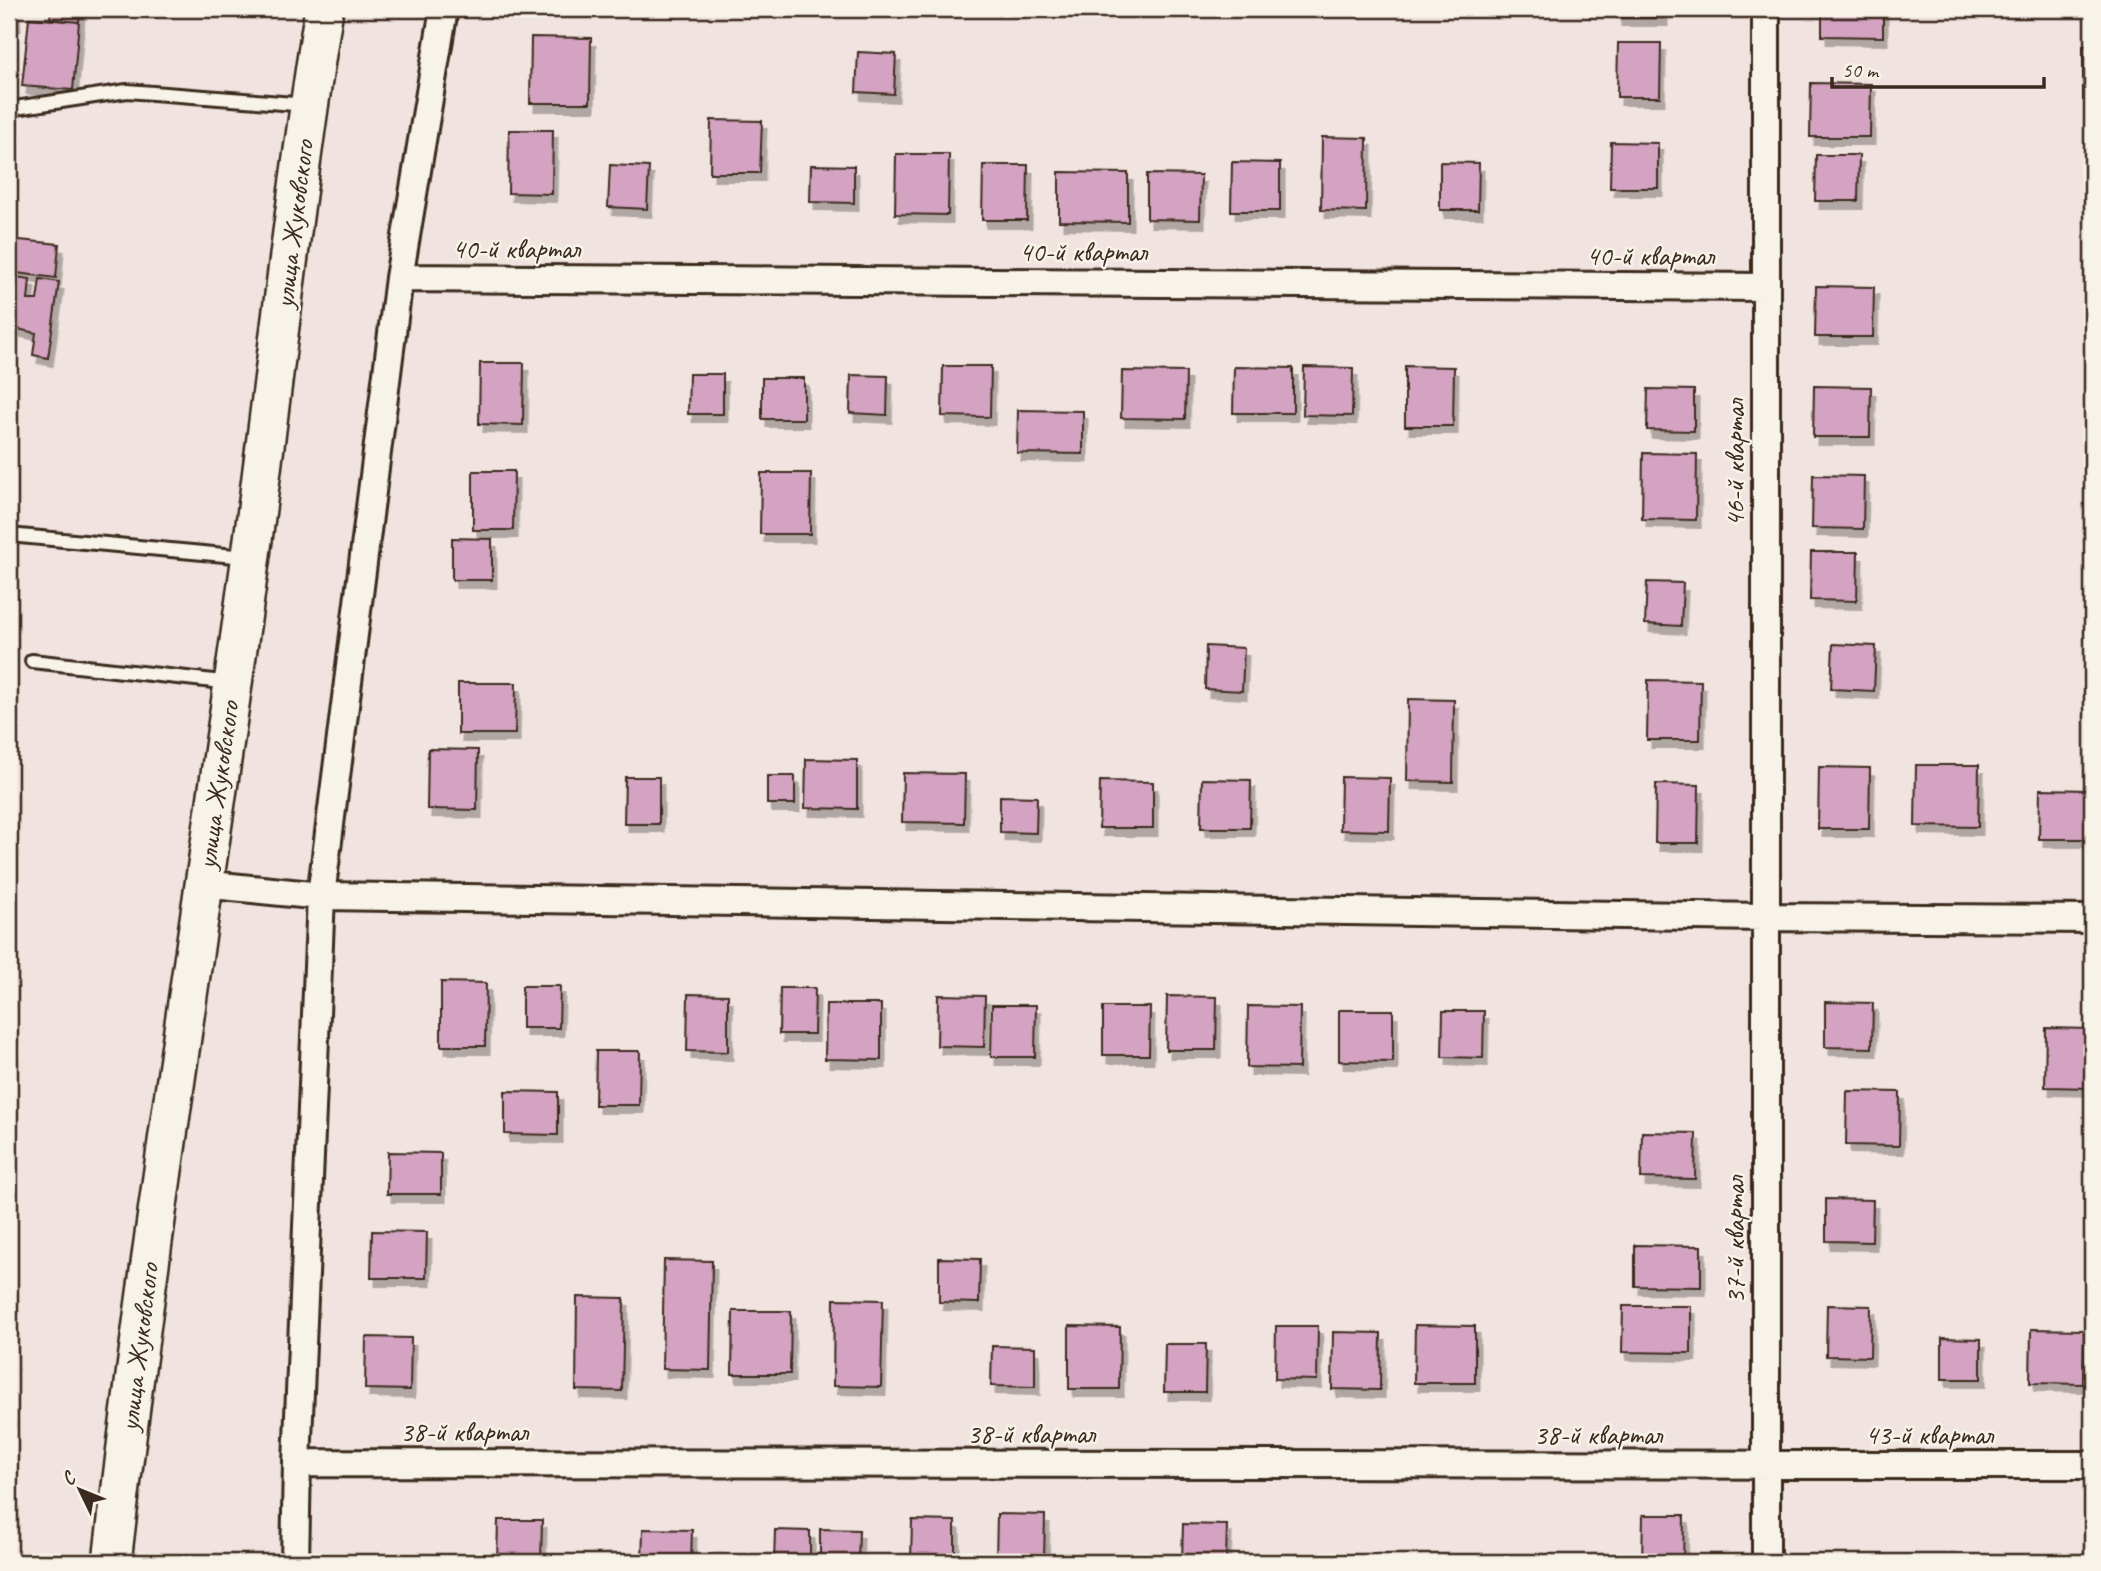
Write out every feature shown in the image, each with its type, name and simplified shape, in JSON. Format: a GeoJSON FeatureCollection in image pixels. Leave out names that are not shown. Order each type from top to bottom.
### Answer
{"type":"FeatureCollection","features":[{"type":"Feature","properties":{"kind":"street","name":"улица Жуковского"},"geometry":{"type":"LineString","coordinates":[[112,1562],[135,1366],[250,557],[308,105],[324,9]]}},
{"type":"Feature","properties":{"kind":"street"},"geometry":{"type":"LineString","coordinates":[[295,1562],[321,896],[400,278],[444,9]]}},
{"type":"Feature","properties":{"kind":"street","name":"46-й квартал"},"geometry":{"type":"LineString","coordinates":[[1765,917],[1766,9]]}},
{"type":"Feature","properties":{"kind":"street","name":"40-й квартал"},"geometry":{"type":"LineString","coordinates":[[400,278],[1766,287]]}},
{"type":"Feature","properties":{"kind":"street"},"geometry":{"type":"LineString","coordinates":[[202,884],[321,896],[1765,917],[2092,919]]}},
{"type":"Feature","properties":{"kind":"street","name":"37-й квартал"},"geometry":{"type":"LineString","coordinates":[[1765,917],[1766,1562]]}},
{"type":"Feature","properties":{"kind":"street","name":"38-й квартал"},"geometry":{"type":"LineString","coordinates":[[297,1462],[1766,1465]]}},
{"type":"Feature","properties":{"kind":"street","name":"43-й квартал"},"geometry":{"type":"LineString","coordinates":[[1766,1465],[2092,1465]]}},
{"type":"Feature","properties":{"kind":"lane"},"geometry":{"type":"LineString","coordinates":[[9,108],[127,91],[308,105]]}},
{"type":"Feature","properties":{"kind":"lane"},"geometry":{"type":"LineString","coordinates":[[9,536],[250,557]]}},
{"type":"Feature","properties":{"kind":"lane"},"geometry":{"type":"LineString","coordinates":[[32,661],[232,683]]}},
{"type":"Feature","properties":{"kind":"building"},"geometry":{"type":"Polygon","coordinates":[[[9,9],[15,9],[16,23],[9,24],[9,9]]]}},
{"type":"Feature","properties":{"kind":"building"},"geometry":{"type":"Polygon","coordinates":[[[51,9],[80,9],[79,22],[50,19],[51,9]]]}},
{"type":"Feature","properties":{"kind":"building"},"geometry":{"type":"Polygon","coordinates":[[[1617,9],[1663,9],[1663,18],[1617,18],[1617,9]]]}},
{"type":"Feature","properties":{"kind":"building"},"geometry":{"type":"Polygon","coordinates":[[[1822,9],[1883,9],[1883,37],[1822,36],[1822,9]]]}},
{"type":"Feature","properties":{"kind":"building"},"geometry":{"type":"Polygon","coordinates":[[[29,18],[79,22],[73,90],[22,86],[29,18]]]}},
{"type":"Feature","properties":{"kind":"building"},"geometry":{"type":"Polygon","coordinates":[[[531,37],[591,38],[590,103],[530,103],[531,37]]]}},
{"type":"Feature","properties":{"kind":"building"},"geometry":{"type":"Polygon","coordinates":[[[1618,43],[1661,43],[1660,97],[1617,97],[1618,43]]]}},
{"type":"Feature","properties":{"kind":"building"},"geometry":{"type":"Polygon","coordinates":[[[2083,46],[2092,46],[2092,100],[2083,100],[2083,46]]]}},
{"type":"Feature","properties":{"kind":"building"},"geometry":{"type":"Polygon","coordinates":[[[858,52],[896,54],[894,94],[856,92],[858,52]]]}},
{"type":"Feature","properties":{"kind":"building"},"geometry":{"type":"Polygon","coordinates":[[[1811,83],[1871,84],[1870,137],[1810,137],[1811,83]]]}},
{"type":"Feature","properties":{"kind":"building"},"geometry":{"type":"Polygon","coordinates":[[[711,120],[762,121],[760,173],[710,173],[711,120]]]}},
{"type":"Feature","properties":{"kind":"building"},"geometry":{"type":"Polygon","coordinates":[[[509,130],[553,130],[552,194],[508,193],[509,130]]]}},
{"type":"Feature","properties":{"kind":"building"},"geometry":{"type":"Polygon","coordinates":[[[1322,137],[1367,138],[1366,211],[1321,210],[1322,137]]]}},
{"type":"Feature","properties":{"kind":"building"},"geometry":{"type":"Polygon","coordinates":[[[1611,142],[1658,143],[1658,188],[1610,188],[1611,142]]]}},
{"type":"Feature","properties":{"kind":"building"},"geometry":{"type":"Polygon","coordinates":[[[896,154],[949,154],[948,215],[895,214],[896,154]]]}},
{"type":"Feature","properties":{"kind":"building"},"geometry":{"type":"Polygon","coordinates":[[[1816,155],[1859,155],[1858,201],[1815,201],[1816,155]]]}},
{"type":"Feature","properties":{"kind":"building"},"geometry":{"type":"Polygon","coordinates":[[[1232,162],[1280,163],[1280,211],[1231,211],[1232,162]]]}},
{"type":"Feature","properties":{"kind":"building"},"geometry":{"type":"Polygon","coordinates":[[[1440,162],[1479,163],[1478,210],[1440,210],[1440,162]]]}},
{"type":"Feature","properties":{"kind":"building"},"geometry":{"type":"Polygon","coordinates":[[[610,165],[649,167],[647,209],[608,207],[610,165]]]}},
{"type":"Feature","properties":{"kind":"building"},"geometry":{"type":"Polygon","coordinates":[[[811,165],[854,166],[854,203],[810,202],[811,165]]]}},
{"type":"Feature","properties":{"kind":"building"},"geometry":{"type":"Polygon","coordinates":[[[983,165],[1028,165],[1027,220],[982,220],[983,165]]]}},
{"type":"Feature","properties":{"kind":"building"},"geometry":{"type":"Polygon","coordinates":[[[1059,172],[1128,173],[1128,222],[1059,221],[1059,172]]]}},
{"type":"Feature","properties":{"kind":"building"},"geometry":{"type":"Polygon","coordinates":[[[1147,174],[1201,175],[1200,220],[1147,219],[1147,174]]]}},
{"type":"Feature","properties":{"kind":"building"},"geometry":{"type":"Polygon","coordinates":[[[9,239],[59,244],[56,278],[9,272],[9,239]]]}},
{"type":"Feature","properties":{"kind":"building"},"geometry":{"type":"Polygon","coordinates":[[[9,276],[30,279],[28,300],[37,300],[40,279],[59,282],[48,358],[33,355],[36,333],[13,328],[12,333],[9,333],[9,276]]]}},
{"type":"Feature","properties":{"kind":"building"},"geometry":{"type":"Polygon","coordinates":[[[1816,286],[1874,287],[1873,337],[1815,337],[1816,286]]]}},
{"type":"Feature","properties":{"kind":"building"},"geometry":{"type":"Polygon","coordinates":[[[480,363],[524,363],[523,425],[479,424],[480,363]]]}},
{"type":"Feature","properties":{"kind":"building"},"geometry":{"type":"Polygon","coordinates":[[[943,366],[991,366],[990,417],[942,416],[943,366]]]}},
{"type":"Feature","properties":{"kind":"building"},"geometry":{"type":"Polygon","coordinates":[[[1405,366],[1454,367],[1453,426],[1405,426],[1405,366]]]}},
{"type":"Feature","properties":{"kind":"building"},"geometry":{"type":"Polygon","coordinates":[[[1234,367],[1293,368],[1293,413],[1233,413],[1234,367]]]}},
{"type":"Feature","properties":{"kind":"building"},"geometry":{"type":"Polygon","coordinates":[[[1304,367],[1353,368],[1352,416],[1303,415],[1304,367]]]}},
{"type":"Feature","properties":{"kind":"building"},"geometry":{"type":"Polygon","coordinates":[[[1122,371],[1186,372],[1185,419],[1121,418],[1122,371]]]}},
{"type":"Feature","properties":{"kind":"building"},"geometry":{"type":"Polygon","coordinates":[[[689,374],[723,374],[723,414],[688,414],[689,374]]]}},
{"type":"Feature","properties":{"kind":"building"},"geometry":{"type":"Polygon","coordinates":[[[851,375],[888,376],[887,415],[850,413],[851,375]]]}},
{"type":"Feature","properties":{"kind":"building"},"geometry":{"type":"Polygon","coordinates":[[[762,378],[804,378],[804,419],[762,419],[762,378]]]}},
{"type":"Feature","properties":{"kind":"building"},"geometry":{"type":"Polygon","coordinates":[[[1814,386],[1871,387],[1870,437],[1813,437],[1814,386]]]}},
{"type":"Feature","properties":{"kind":"building"},"geometry":{"type":"Polygon","coordinates":[[[1648,389],[1694,390],[1694,431],[1647,430],[1648,389]]]}},
{"type":"Feature","properties":{"kind":"building"},"geometry":{"type":"Polygon","coordinates":[[[1018,410],[1083,411],[1083,454],[1017,453],[1018,410]]]}},
{"type":"Feature","properties":{"kind":"building"},"geometry":{"type":"Polygon","coordinates":[[[1643,453],[1697,454],[1696,520],[1642,519],[1643,453]]]}},
{"type":"Feature","properties":{"kind":"building"},"geometry":{"type":"Polygon","coordinates":[[[473,471],[514,471],[513,530],[473,530],[473,471]]]}},
{"type":"Feature","properties":{"kind":"building"},"geometry":{"type":"Polygon","coordinates":[[[761,473],[811,473],[810,534],[760,534],[761,473]]]}},
{"type":"Feature","properties":{"kind":"building"},"geometry":{"type":"Polygon","coordinates":[[[1813,475],[1864,476],[1863,529],[1812,528],[1813,475]]]}},
{"type":"Feature","properties":{"kind":"building"},"geometry":{"type":"Polygon","coordinates":[[[452,538],[492,539],[492,580],[452,580],[452,538]]]}},
{"type":"Feature","properties":{"kind":"building"},"geometry":{"type":"Polygon","coordinates":[[[1811,552],[1858,552],[1857,601],[1810,600],[1811,552]]]}},
{"type":"Feature","properties":{"kind":"building"},"geometry":{"type":"Polygon","coordinates":[[[1647,582],[1683,583],[1681,626],[1645,624],[1647,582]]]}},
{"type":"Feature","properties":{"kind":"building"},"geometry":{"type":"Polygon","coordinates":[[[1833,644],[1876,646],[1874,691],[1831,689],[1833,644]]]}},
{"type":"Feature","properties":{"kind":"building"},"geometry":{"type":"Polygon","coordinates":[[[1206,646],[1244,648],[1242,691],[1205,689],[1206,646]]]}},
{"type":"Feature","properties":{"kind":"building"},"geometry":{"type":"Polygon","coordinates":[[[1648,680],[1701,681],[1700,740],[1647,740],[1648,680]]]}},
{"type":"Feature","properties":{"kind":"building"},"geometry":{"type":"Polygon","coordinates":[[[458,683],[516,683],[515,734],[458,734],[458,683]]]}},
{"type":"Feature","properties":{"kind":"building"},"geometry":{"type":"Polygon","coordinates":[[[1408,699],[1454,700],[1453,782],[1407,781],[1408,699]]]}},
{"type":"Feature","properties":{"kind":"building"},"geometry":{"type":"Polygon","coordinates":[[[428,749],[478,750],[477,810],[427,809],[428,749]]]}},
{"type":"Feature","properties":{"kind":"building"},"geometry":{"type":"Polygon","coordinates":[[[806,759],[857,760],[857,809],[805,808],[806,759]]]}},
{"type":"Feature","properties":{"kind":"building"},"geometry":{"type":"Polygon","coordinates":[[[1916,765],[1979,765],[1978,827],[1915,826],[1916,765]]]}},
{"type":"Feature","properties":{"kind":"building"},"geometry":{"type":"Polygon","coordinates":[[[1819,767],[1870,768],[1869,829],[1818,829],[1819,767]]]}},
{"type":"Feature","properties":{"kind":"building"},"geometry":{"type":"Polygon","coordinates":[[[903,773],[965,774],[964,823],[902,822],[903,773]]]}},
{"type":"Feature","properties":{"kind":"building"},"geometry":{"type":"Polygon","coordinates":[[[767,776],[795,776],[795,804],[767,804],[767,776]]]}},
{"type":"Feature","properties":{"kind":"building"},"geometry":{"type":"Polygon","coordinates":[[[625,777],[659,777],[659,824],[624,824],[625,777]]]}},
{"type":"Feature","properties":{"kind":"building"},"geometry":{"type":"Polygon","coordinates":[[[1341,777],[1390,778],[1389,831],[1340,830],[1341,777]]]}},
{"type":"Feature","properties":{"kind":"building"},"geometry":{"type":"Polygon","coordinates":[[[1202,779],[1251,780],[1250,828],[1201,828],[1202,779]]]}},
{"type":"Feature","properties":{"kind":"building"},"geometry":{"type":"Polygon","coordinates":[[[1100,781],[1153,782],[1153,828],[1099,828],[1100,781]]]}},
{"type":"Feature","properties":{"kind":"building"},"geometry":{"type":"Polygon","coordinates":[[[1656,784],[1699,785],[1698,843],[1655,843],[1656,784]]]}},
{"type":"Feature","properties":{"kind":"building"},"geometry":{"type":"Polygon","coordinates":[[[2040,789],[2090,790],[2089,839],[2039,839],[2040,789]]]}},
{"type":"Feature","properties":{"kind":"building"},"geometry":{"type":"Polygon","coordinates":[[[1000,796],[1037,797],[1036,833],[1000,832],[1000,796]]]}},
{"type":"Feature","properties":{"kind":"building"},"geometry":{"type":"Polygon","coordinates":[[[441,982],[486,983],[485,1046],[441,1046],[441,982]]]}},
{"type":"Feature","properties":{"kind":"building"},"geometry":{"type":"Polygon","coordinates":[[[522,986],[560,986],[559,1028],[522,1028],[522,986]]]}},
{"type":"Feature","properties":{"kind":"building"},"geometry":{"type":"Polygon","coordinates":[[[780,988],[815,988],[814,1034],[779,1034],[780,988]]]}},
{"type":"Feature","properties":{"kind":"building"},"geometry":{"type":"Polygon","coordinates":[[[688,994],[728,995],[728,1052],[687,1051],[688,994]]]}},
{"type":"Feature","properties":{"kind":"building"},"geometry":{"type":"Polygon","coordinates":[[[938,995],[985,996],[984,1047],[937,1046],[938,995]]]}},
{"type":"Feature","properties":{"kind":"building"},"geometry":{"type":"Polygon","coordinates":[[[1167,996],[1217,997],[1216,1050],[1166,1050],[1167,996]]]}},
{"type":"Feature","properties":{"kind":"building"},"geometry":{"type":"Polygon","coordinates":[[[1825,1002],[1873,1003],[1872,1048],[1825,1047],[1825,1002]]]}},
{"type":"Feature","properties":{"kind":"building"},"geometry":{"type":"Polygon","coordinates":[[[826,1004],[881,1004],[881,1060],[825,1059],[826,1004]]]}},
{"type":"Feature","properties":{"kind":"building"},"geometry":{"type":"Polygon","coordinates":[[[992,1005],[1036,1005],[1035,1057],[991,1057],[992,1005]]]}},
{"type":"Feature","properties":{"kind":"building"},"geometry":{"type":"Polygon","coordinates":[[[1248,1006],[1300,1007],[1299,1068],[1247,1067],[1248,1006]]]}},
{"type":"Feature","properties":{"kind":"building"},"geometry":{"type":"Polygon","coordinates":[[[1103,1007],[1150,1007],[1149,1055],[1103,1055],[1103,1007]]]}},
{"type":"Feature","properties":{"kind":"building"},"geometry":{"type":"Polygon","coordinates":[[[1339,1010],[1393,1010],[1393,1062],[1339,1061],[1339,1010]]]}},
{"type":"Feature","properties":{"kind":"building"},"geometry":{"type":"Polygon","coordinates":[[[1443,1011],[1484,1011],[1483,1058],[1442,1057],[1443,1011]]]}},
{"type":"Feature","properties":{"kind":"building"},"geometry":{"type":"Polygon","coordinates":[[[2046,1028],[2092,1029],[2092,1088],[2045,1087],[2046,1028]]]}},
{"type":"Feature","properties":{"kind":"building"},"geometry":{"type":"Polygon","coordinates":[[[596,1051],[640,1051],[639,1105],[595,1105],[596,1051]]]}},
{"type":"Feature","properties":{"kind":"building"},"geometry":{"type":"Polygon","coordinates":[[[505,1091],[558,1092],[558,1135],[505,1134],[505,1091]]]}},
{"type":"Feature","properties":{"kind":"building"},"geometry":{"type":"Polygon","coordinates":[[[1847,1091],[1900,1092],[1899,1146],[1846,1145],[1847,1091]]]}},
{"type":"Feature","properties":{"kind":"building"},"geometry":{"type":"Polygon","coordinates":[[[1642,1132],[1696,1133],[1695,1179],[1641,1178],[1642,1132]]]}},
{"type":"Feature","properties":{"kind":"building"},"geometry":{"type":"Polygon","coordinates":[[[388,1152],[441,1153],[441,1194],[387,1194],[388,1152]]]}},
{"type":"Feature","properties":{"kind":"building"},"geometry":{"type":"Polygon","coordinates":[[[1826,1199],[1873,1200],[1872,1242],[1826,1241],[1826,1199]]]}},
{"type":"Feature","properties":{"kind":"building"},"geometry":{"type":"Polygon","coordinates":[[[372,1231],[427,1232],[426,1278],[371,1278],[372,1231]]]}},
{"type":"Feature","properties":{"kind":"building"},"geometry":{"type":"Polygon","coordinates":[[[1635,1245],[1701,1246],[1701,1287],[1635,1286],[1635,1245]]]}},
{"type":"Feature","properties":{"kind":"building"},"geometry":{"type":"Polygon","coordinates":[[[939,1258],[980,1259],[979,1303],[939,1302],[939,1258]]]}},
{"type":"Feature","properties":{"kind":"building"},"geometry":{"type":"Polygon","coordinates":[[[664,1260],[712,1261],[710,1370],[662,1369],[664,1260]]]}},
{"type":"Feature","properties":{"kind":"building"},"geometry":{"type":"Polygon","coordinates":[[[577,1297],[624,1298],[622,1391],[576,1390],[577,1297]]]}},
{"type":"Feature","properties":{"kind":"building"},"geometry":{"type":"Polygon","coordinates":[[[834,1299],[883,1300],[881,1387],[833,1386],[834,1299]]]}},
{"type":"Feature","properties":{"kind":"building"},"geometry":{"type":"Polygon","coordinates":[[[1827,1305],[1871,1306],[1870,1357],[1826,1356],[1827,1305]]]}},
{"type":"Feature","properties":{"kind":"building"},"geometry":{"type":"Polygon","coordinates":[[[1623,1306],[1691,1306],[1691,1353],[1622,1352],[1623,1306]]]}},
{"type":"Feature","properties":{"kind":"building"},"geometry":{"type":"Polygon","coordinates":[[[733,1311],[791,1311],[790,1374],[732,1374],[733,1311]]]}},
{"type":"Feature","properties":{"kind":"building"},"geometry":{"type":"Polygon","coordinates":[[[1415,1325],[1475,1326],[1475,1383],[1414,1383],[1415,1325]]]}},
{"type":"Feature","properties":{"kind":"building"},"geometry":{"type":"Polygon","coordinates":[[[1069,1326],[1120,1327],[1119,1389],[1069,1389],[1069,1326]]]}},
{"type":"Feature","properties":{"kind":"building"},"geometry":{"type":"Polygon","coordinates":[[[1276,1326],[1318,1326],[1317,1380],[1275,1379],[1276,1326]]]}},
{"type":"Feature","properties":{"kind":"building"},"geometry":{"type":"Polygon","coordinates":[[[2031,1329],[2084,1330],[2083,1384],[2030,1383],[2031,1329]]]}},
{"type":"Feature","properties":{"kind":"building"},"geometry":{"type":"Polygon","coordinates":[[[1333,1332],[1381,1333],[1380,1390],[1332,1389],[1333,1332]]]}},
{"type":"Feature","properties":{"kind":"building"},"geometry":{"type":"Polygon","coordinates":[[[366,1337],[411,1338],[410,1390],[365,1389],[366,1337]]]}},
{"type":"Feature","properties":{"kind":"building"},"geometry":{"type":"Polygon","coordinates":[[[1942,1338],[1981,1339],[1981,1379],[1942,1379],[1942,1338]]]}},
{"type":"Feature","properties":{"kind":"building"},"geometry":{"type":"Polygon","coordinates":[[[1165,1344],[1206,1344],[1205,1392],[1164,1392],[1165,1344]]]}},
{"type":"Feature","properties":{"kind":"building"},"geometry":{"type":"Polygon","coordinates":[[[992,1346],[1035,1347],[1035,1387],[991,1386],[992,1346]]]}},
{"type":"Feature","properties":{"kind":"building"},"geometry":{"type":"Polygon","coordinates":[[[997,1514],[1045,1515],[1044,1561],[996,1560],[997,1514]]]}},
{"type":"Feature","properties":{"kind":"building"},"geometry":{"type":"Polygon","coordinates":[[[1643,1515],[1684,1515],[1683,1562],[1642,1562],[1643,1515]]]}},
{"type":"Feature","properties":{"kind":"building"},"geometry":{"type":"Polygon","coordinates":[[[498,1520],[542,1520],[541,1562],[497,1562],[498,1520]]]}},
{"type":"Feature","properties":{"kind":"building"},"geometry":{"type":"Polygon","coordinates":[[[912,1520],[955,1521],[955,1562],[911,1562],[912,1520]]]}},
{"type":"Feature","properties":{"kind":"building"},"geometry":{"type":"Polygon","coordinates":[[[1183,1524],[1227,1525],[1226,1562],[1182,1562],[1183,1524]]]}},
{"type":"Feature","properties":{"kind":"building"},"geometry":{"type":"Polygon","coordinates":[[[643,1529],[692,1530],[691,1562],[642,1562],[643,1529]]]}},
{"type":"Feature","properties":{"kind":"building"},"geometry":{"type":"Polygon","coordinates":[[[820,1529],[859,1530],[858,1562],[820,1562],[820,1529]]]}},
{"type":"Feature","properties":{"kind":"building"},"geometry":{"type":"Polygon","coordinates":[[[775,1530],[810,1531],[810,1562],[774,1562],[775,1530]]]}},
{"type":"Feature","properties":{"kind":"building"},"geometry":{"type":"Polygon","coordinates":[[[1478,1561],[1478,1562],[1420,1562],[1478,1561]]]}}]}
